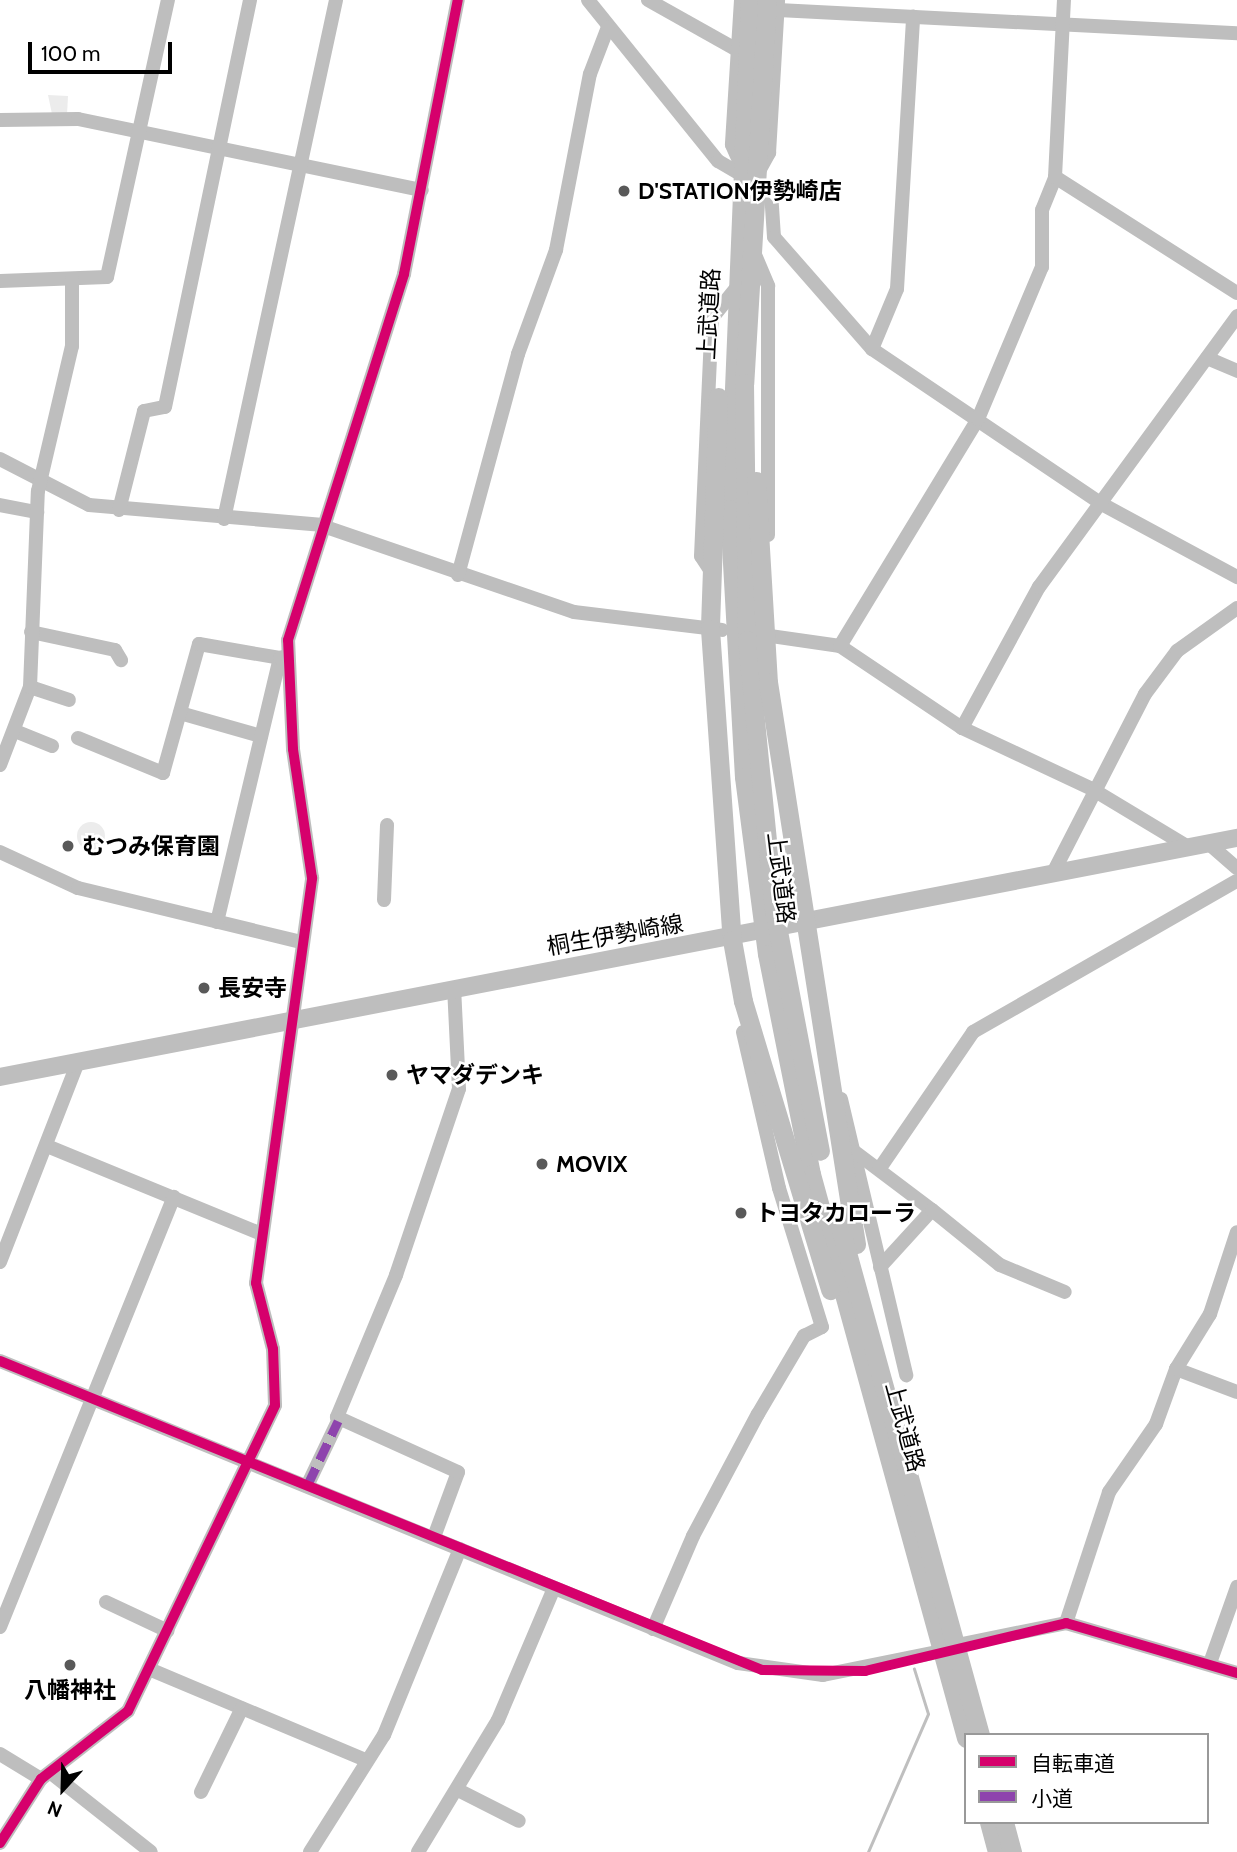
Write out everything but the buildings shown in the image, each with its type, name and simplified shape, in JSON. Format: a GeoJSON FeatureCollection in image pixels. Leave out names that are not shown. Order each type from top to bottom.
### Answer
{"type":"FeatureCollection","features":[{"type":"Feature","properties":{"kind":"highway","name":"上武道路"},"geometry":{"type":"LineString","coordinates":[[750,0],[749,173],[753,249],[748,319],[747,640],[767,911]]}},
{"type":"Feature","properties":{"kind":"highway","name":"上武道路"},"geometry":{"type":"LineString","coordinates":[[773,14],[735,290],[731,354],[733,643],[767,911],[811,1174],[979,1733]]}},
{"type":"Feature","properties":{"kind":"highway"},"geometry":{"type":"LineString","coordinates":[[748,319],[760,634],[806,926],[809,967],[839,1167],[891,1443]]}},
{"type":"Feature","properties":{"kind":"highway"},"geometry":{"type":"LineString","coordinates":[[731,354],[719,376],[712,573],[733,940],[743,1001],[823,1268],[891,1443]]}},
{"type":"Feature","properties":{"kind":"highway","name":"上武道路"},"geometry":{"type":"LineString","coordinates":[[891,1443],[965,1733]]}},
{"type":"Feature","properties":{"kind":"highway"},"geometry":{"type":"LineString","coordinates":[[990,1824],[998,1852]]}},
{"type":"Feature","properties":{"kind":"highway"},"geometry":{"type":"LineString","coordinates":[[1005,1824],[1012,1852]]}},
{"type":"Feature","properties":{"kind":"main road","name":"桐生伊勢崎線"},"geometry":{"type":"LineString","coordinates":[[0,1077],[454,988],[806,926],[1053,873],[1237,838]]}},
{"type":"Feature","properties":{"kind":"street"},"geometry":{"type":"LineString","coordinates":[[0,281],[107,277],[169,0]]}},
{"type":"Feature","properties":{"kind":"street"},"geometry":{"type":"LineString","coordinates":[[119,510],[144,411],[165,407],[250,0]]}},
{"type":"Feature","properties":{"kind":"street"},"geometry":{"type":"LineString","coordinates":[[224,519],[335,0]]}},
{"type":"Feature","properties":{"kind":"street"},"geometry":{"type":"LineString","coordinates":[[217,922],[290,625],[320,525],[404,274],[458,0]]}},
{"type":"Feature","properties":{"kind":"street"},"geometry":{"type":"LineString","coordinates":[[588,0],[718,161],[749,173]]}},
{"type":"Feature","properties":{"kind":"street"},"geometry":{"type":"LineString","coordinates":[[648,0],[737,50]]}},
{"type":"Feature","properties":{"kind":"street"},"geometry":{"type":"LineString","coordinates":[[741,0],[732,145],[749,173],[771,192],[774,237],[872,349],[1100,503],[1237,577]]}},
{"type":"Feature","properties":{"kind":"street"},"geometry":{"type":"LineString","coordinates":[[840,646],[978,419],[1045,258],[1042,210],[1055,177],[1064,0]]}},
{"type":"Feature","properties":{"kind":"street"},"geometry":{"type":"LineString","coordinates":[[773,14],[913,16],[1237,33]]}},
{"type":"Feature","properties":{"kind":"street"},"geometry":{"type":"LineString","coordinates":[[872,349],[897,289],[913,16]]}},
{"type":"Feature","properties":{"kind":"street"},"geometry":{"type":"LineString","coordinates":[[458,575],[519,354],[556,250],[590,74],[608,27]]}},
{"type":"Feature","properties":{"kind":"street"},"geometry":{"type":"LineString","coordinates":[[0,120],[78,119],[422,190]]}},
{"type":"Feature","properties":{"kind":"street"},"geometry":{"type":"LineString","coordinates":[[1055,177],[1237,293]]}},
{"type":"Feature","properties":{"kind":"street"},"geometry":{"type":"LineString","coordinates":[[753,249],[768,286],[769,578],[760,596]]}},
{"type":"Feature","properties":{"kind":"street"},"geometry":{"type":"LineString","coordinates":[[0,765],[30,687],[40,482],[72,346],[72,279]]}},
{"type":"Feature","properties":{"kind":"street"},"geometry":{"type":"LineString","coordinates":[[712,573],[701,556],[712,318],[735,290]]}},
{"type":"Feature","properties":{"kind":"street"},"geometry":{"type":"LineString","coordinates":[[962,728],[1014,627],[1100,503],[1237,316]]}},
{"type":"Feature","properties":{"kind":"street"},"geometry":{"type":"LineString","coordinates":[[1207,358],[1237,371]]}},
{"type":"Feature","properties":{"kind":"street"},"geometry":{"type":"LineString","coordinates":[[0,459],[82,503],[119,510],[320,525],[458,575],[574,611],[716,629]]}},
{"type":"Feature","properties":{"kind":"street"},"geometry":{"type":"LineString","coordinates":[[0,505],[37,512]]}},
{"type":"Feature","properties":{"kind":"street"},"geometry":{"type":"LineString","coordinates":[[1053,873],[1092,789],[1164,667],[1237,608]]}},
{"type":"Feature","properties":{"kind":"street"},"geometry":{"type":"LineString","coordinates":[[31,632],[115,650],[121,660]]}},
{"type":"Feature","properties":{"kind":"street"},"geometry":{"type":"LineString","coordinates":[[760,634],[840,646],[962,728],[1092,789],[1188,847]]}},
{"type":"Feature","properties":{"kind":"street"},"geometry":{"type":"LineString","coordinates":[[78,738],[163,773],[203,641],[284,657]]}},
{"type":"Feature","properties":{"kind":"street"},"geometry":{"type":"LineString","coordinates":[[0,1843],[46,1776],[128,1711],[250,1459],[277,1394],[256,1283],[260,1233],[312,878],[293,749],[284,657]]}},
{"type":"Feature","properties":{"kind":"street"},"geometry":{"type":"LineString","coordinates":[[30,687],[69,699]]}},
{"type":"Feature","properties":{"kind":"street"},"geometry":{"type":"LineString","coordinates":[[180,713],[261,736]]}},
{"type":"Feature","properties":{"kind":"street"},"geometry":{"type":"LineString","coordinates":[[15,731],[52,746]]}},
{"type":"Feature","properties":{"kind":"street"},"geometry":{"type":"LineString","coordinates":[[384,900],[387,825]]}},
{"type":"Feature","properties":{"kind":"street"},"geometry":{"type":"LineString","coordinates":[[1208,843],[1237,868]]}},
{"type":"Feature","properties":{"kind":"street"},"geometry":{"type":"LineString","coordinates":[[0,852],[78,888],[302,942]]}},
{"type":"Feature","properties":{"kind":"street"},"geometry":{"type":"LineString","coordinates":[[880,1168],[974,1031],[1237,881]]}},
{"type":"Feature","properties":{"kind":"street"},"geometry":{"type":"LineString","coordinates":[[809,967],[823,977],[855,1152],[906,1375]]}},
{"type":"Feature","properties":{"kind":"street"},"geometry":{"type":"LineString","coordinates":[[308,1484],[338,1421],[458,1089],[454,988]]}},
{"type":"Feature","properties":{"kind":"street"},"geometry":{"type":"LineString","coordinates":[[653,1629],[693,1536],[758,1414],[804,1336],[822,1327],[779,1188],[741,1022],[743,1001]]}},
{"type":"Feature","properties":{"kind":"street"},"geometry":{"type":"LineString","coordinates":[[0,1262],[77,1064]]}},
{"type":"Feature","properties":{"kind":"street"},"geometry":{"type":"LineString","coordinates":[[47,1146],[260,1233]]}},
{"type":"Feature","properties":{"kind":"street"},"geometry":{"type":"LineString","coordinates":[[855,1152],[880,1168],[1000,1265],[1065,1292]]}},
{"type":"Feature","properties":{"kind":"street"},"geometry":{"type":"LineString","coordinates":[[0,1627],[174,1197]]}},
{"type":"Feature","properties":{"kind":"street"},"geometry":{"type":"LineString","coordinates":[[880,1267],[932,1210]]}},
{"type":"Feature","properties":{"kind":"street"},"geometry":{"type":"LineString","coordinates":[[1066,1623],[1109,1492],[1151,1433],[1176,1369],[1210,1314],[1237,1232]]}},
{"type":"Feature","properties":{"kind":"street"},"geometry":{"type":"LineString","coordinates":[[0,1361],[250,1459],[653,1629],[787,1674],[865,1671],[932,1653]]}},
{"type":"Feature","properties":{"kind":"street"},"geometry":{"type":"LineString","coordinates":[[1176,1369],[1237,1392]]}},
{"type":"Feature","properties":{"kind":"street"},"geometry":{"type":"LineString","coordinates":[[338,1421],[460,1475],[433,1537]]}},
{"type":"Feature","properties":{"kind":"street"},"geometry":{"type":"LineString","coordinates":[[310,1852],[363,1759],[384,1735],[460,1549]]}},
{"type":"Feature","properties":{"kind":"street"},"geometry":{"type":"LineString","coordinates":[[1210,1663],[1237,1587]]}},
{"type":"Feature","properties":{"kind":"street"},"geometry":{"type":"LineString","coordinates":[[418,1852],[498,1720],[554,1588]]}},
{"type":"Feature","properties":{"kind":"street"},"geometry":{"type":"LineString","coordinates":[[106,1602],[167,1631]]}},
{"type":"Feature","properties":{"kind":"street"},"geometry":{"type":"LineString","coordinates":[[962,1644],[1066,1623],[1237,1673]]}},
{"type":"Feature","properties":{"kind":"street"},"geometry":{"type":"LineString","coordinates":[[149,1669],[363,1759]]}},
{"type":"Feature","properties":{"kind":"street"},"geometry":{"type":"LineString","coordinates":[[201,1792],[242,1708]]}},
{"type":"Feature","properties":{"kind":"street"},"geometry":{"type":"LineString","coordinates":[[0,1754],[46,1776],[137,1847],[151,1852]]}},
{"type":"Feature","properties":{"kind":"street"},"geometry":{"type":"LineString","coordinates":[[458,1790],[519,1821]]}},
{"type":"Feature","properties":{"kind":"shaded area"},"geometry":{"type":"Polygon","coordinates":[[[48,95],[68,96],[67,115],[52,114],[48,95]]]}},
{"type":"Feature","properties":{"kind":"shaded area"},"geometry":{"type":"Polygon","coordinates":[[[91,822],[101,826],[105,836],[101,846],[91,850],[81,846],[77,836],[81,826],[91,822]]]}},
{"type":"Feature","properties":{"kind":"waterway"},"geometry":{"type":"LineString","coordinates":[[868,1852],[928,1714],[914,1669]]}},
{"type":"Feature","properties":{"kind":"marked path"},"geometry":{"type":"LineString","coordinates":[[308,1484],[338,1421]]}},
{"type":"Feature","properties":{"kind":"cycle path"},"geometry":{"type":"LineString","coordinates":[[0,1843],[41,1779],[128,1711],[275,1405],[273,1349],[256,1283],[312,878],[293,749],[288,640],[404,274],[458,0]]}},
{"type":"Feature","properties":{"kind":"cycle path"},"geometry":{"type":"LineString","coordinates":[[0,1361],[762,1670],[865,1671],[1066,1623],[1237,1673]]}},
{"type":"Feature","properties":{"kind":"place","name":"D'STATION伊勢崎店"},"geometry":{"type":"Point","coordinates":[624,191]}},
{"type":"Feature","properties":{"kind":"place","name":"むつみ保育園"},"geometry":{"type":"Point","coordinates":[68,846]}},
{"type":"Feature","properties":{"kind":"place","name":"長安寺"},"geometry":{"type":"Point","coordinates":[204,988]}},
{"type":"Feature","properties":{"kind":"place","name":"ヤマダデンキ"},"geometry":{"type":"Point","coordinates":[392,1075]}},
{"type":"Feature","properties":{"kind":"place","name":"MOVIX"},"geometry":{"type":"Point","coordinates":[542,1164]}},
{"type":"Feature","properties":{"kind":"place","name":"トヨタカローラ"},"geometry":{"type":"Point","coordinates":[741,1213]}},
{"type":"Feature","properties":{"kind":"place","name":"八幡神社"},"geometry":{"type":"Point","coordinates":[70,1665]}}]}
